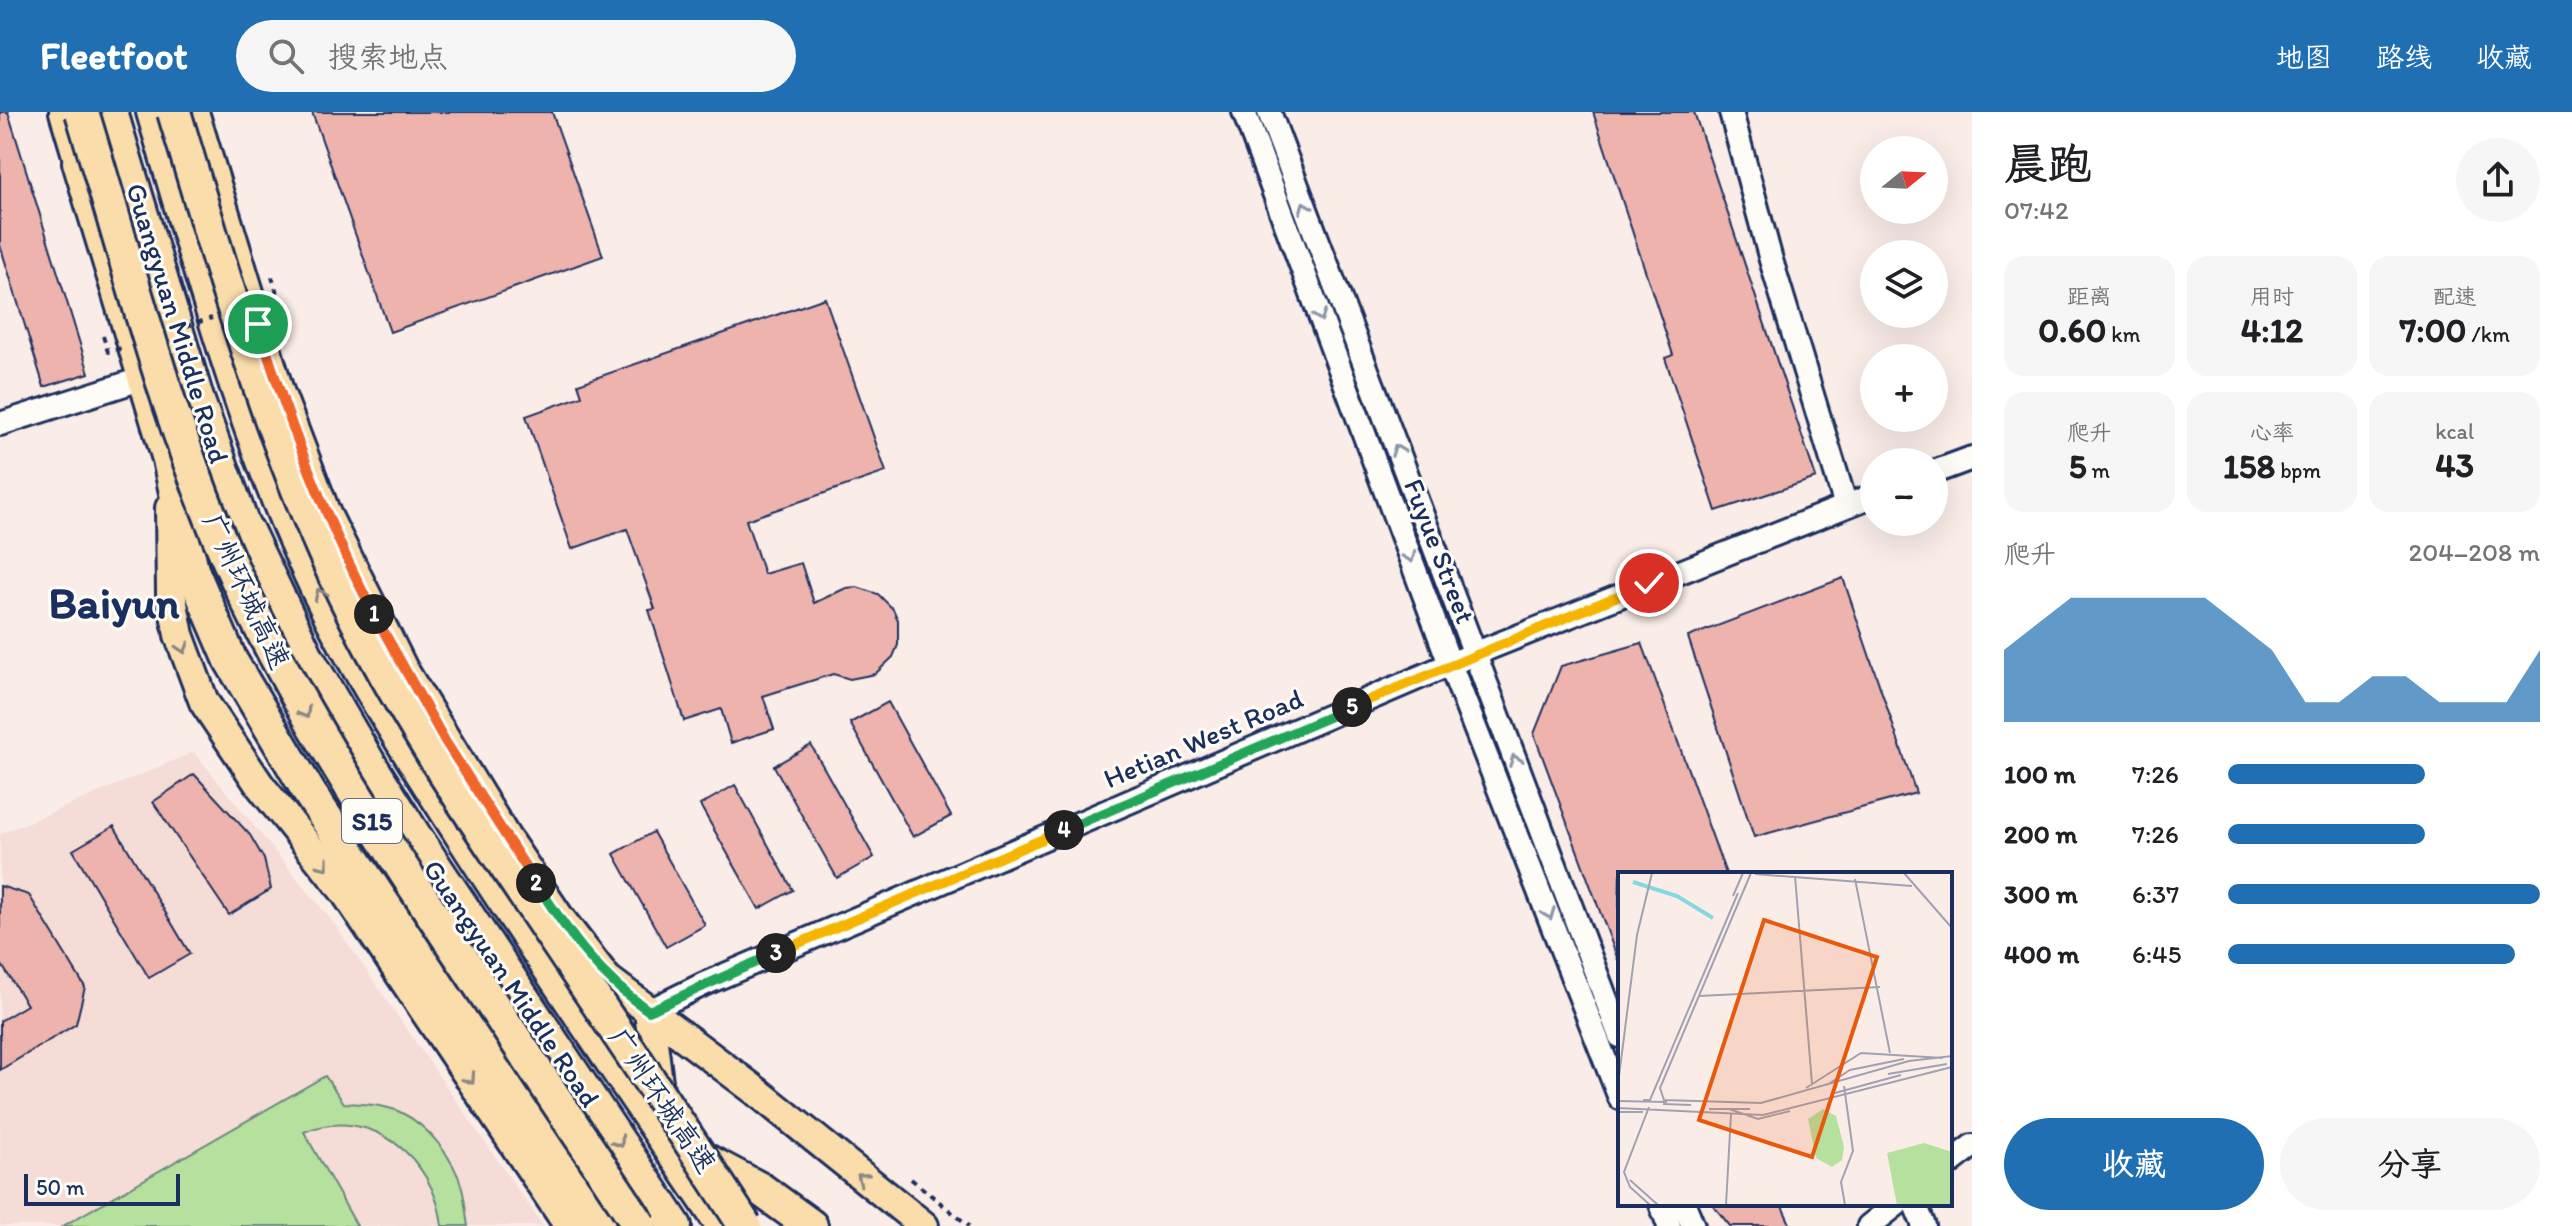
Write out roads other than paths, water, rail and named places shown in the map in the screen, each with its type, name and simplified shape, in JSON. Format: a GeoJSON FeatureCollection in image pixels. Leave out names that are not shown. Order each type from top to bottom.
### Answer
{"type":"FeatureCollection","features":[{"type":"Feature","properties":{"kind":"highway","name":"广州环城高速"},"geometry":{"type":"LineString","coordinates":[[82,112],[186,447],[236,576],[274,654],[306,714],[389,849],[640,1226]]}},
{"type":"Feature","properties":{"kind":"highway"},"geometry":{"type":"LineString","coordinates":[[89,112],[79,162],[169,459],[192,570],[231,661],[310,794],[599,1226]]}},
{"type":"Feature","properties":{"kind":"highway","name":"Guangyuan Middle Road"},"geometry":{"type":"LineString","coordinates":[[153,112],[258,449],[304,560],[352,656],[424,777],[509,909],[723,1226]]}},
{"type":"Feature","properties":{"kind":"highway","name":"广州环城高速"},"geometry":{"type":"LineString","coordinates":[[174,112],[249,356],[283,454],[369,644],[433,754],[745,1226]]}},
{"type":"Feature","properties":{"kind":"highway"},"geometry":{"type":"LineString","coordinates":[[169,459],[247,531]]}},
{"type":"Feature","properties":{"kind":"highway","name":"Guangyuan Middle Road"},"geometry":{"type":"LineString","coordinates":[[247,531],[274,592],[346,726],[414,835],[675,1226]]}},
{"type":"Feature","properties":{"kind":"highway"},"geometry":{"type":"LineString","coordinates":[[664,1138],[760,1189],[811,1226]]}},
{"type":"Feature","properties":{"kind":"main road"},"geometry":{"type":"LineString","coordinates":[[64,112],[79,162]]}},
{"type":"Feature","properties":{"kind":"main road","name":"Guangyuan Middle Road"},"geometry":{"type":"LineString","coordinates":[[113,112],[174,338],[247,531]]}},
{"type":"Feature","properties":{"kind":"main road"},"geometry":{"type":"LineString","coordinates":[[194,112],[279,391],[326,514],[403,669],[506,838],[584,952],[607,979],[756,1091],[924,1226]]}},
{"type":"Feature","properties":{"kind":"main road"},"geometry":{"type":"LineString","coordinates":[[174,338],[169,459],[171,593],[179,635],[204,702],[259,784],[345,892],[569,1226]]}},
{"type":"Feature","properties":{"kind":"main road"},"geometry":{"type":"LineString","coordinates":[[258,449],[326,514]]}},
{"type":"Feature","properties":{"kind":"main road"},"geometry":{"type":"LineString","coordinates":[[346,726],[360,785],[391,868],[520,1074],[622,1226]]}},
{"type":"Feature","properties":{"kind":"main road"},"geometry":{"type":"LineString","coordinates":[[506,838],[509,909]]}},
{"type":"Feature","properties":{"kind":"main road"},"geometry":{"type":"LineString","coordinates":[[500,964],[520,1074]]}},
{"type":"Feature","properties":{"kind":"main road"},"geometry":{"type":"LineString","coordinates":[[649,1011],[664,1138]]}},
{"type":"Feature","properties":{"kind":"street","name":"Fuyue Street"},"geometry":{"type":"LineString","coordinates":[[1244,112],[1450,664],[1618,1093]]}},
{"type":"Feature","properties":{"kind":"street","name":"Fuyue Street"},"geometry":{"type":"LineString","coordinates":[[1269,112],[1618,1031]]}},
{"type":"Feature","properties":{"kind":"street"},"geometry":{"type":"LineString","coordinates":[[1731,112],[1771,260],[1846,506]]}},
{"type":"Feature","properties":{"kind":"street"},"geometry":{"type":"LineString","coordinates":[[0,424],[144,378]]}},
{"type":"Feature","properties":{"kind":"street"},"geometry":{"type":"LineString","coordinates":[[1948,467],[1972,458]]}},
{"type":"Feature","properties":{"kind":"street","name":"Hetian West Road"},"geometry":{"type":"LineString","coordinates":[[649,1011],[704,984],[1450,664],[1860,500]]}},
{"type":"Feature","properties":{"kind":"street"},"geometry":{"type":"LineString","coordinates":[[1521,842],[1543,833]]}},
{"type":"Feature","properties":{"kind":"street"},"geometry":{"type":"LineString","coordinates":[[1952,1161],[1972,1146]]}},
{"type":"Feature","properties":{"kind":"street"},"geometry":{"type":"LineString","coordinates":[[1662,1206],[1669,1226]]}},
{"type":"Feature","properties":{"kind":"street"},"geometry":{"type":"LineString","coordinates":[[1685,1206],[1693,1226]]}},
{"type":"Feature","properties":{"kind":"street"},"geometry":{"type":"LineString","coordinates":[[1869,1226],[1894,1206]]}},
{"type":"Feature","properties":{"kind":"street"},"geometry":{"type":"LineString","coordinates":[[1916,1206],[1924,1226]]}},
{"type":"Feature","properties":{"kind":"district","name":"Baiyun"},"geometry":{"type":"Point","coordinates":[114,603]}}]}
